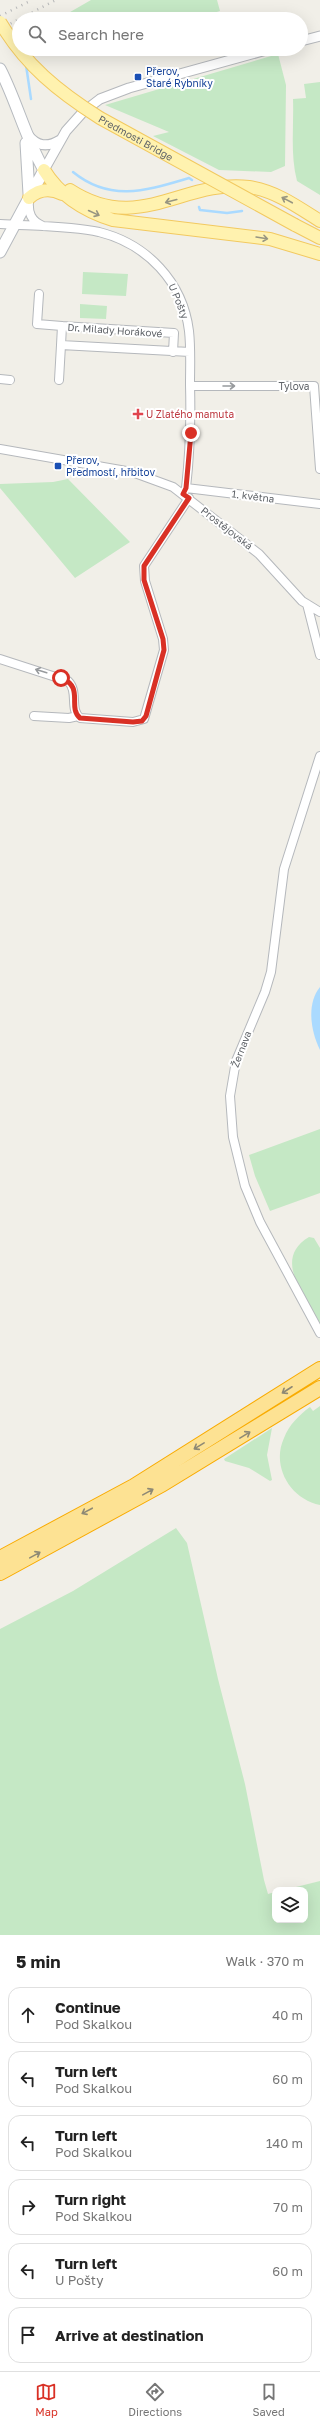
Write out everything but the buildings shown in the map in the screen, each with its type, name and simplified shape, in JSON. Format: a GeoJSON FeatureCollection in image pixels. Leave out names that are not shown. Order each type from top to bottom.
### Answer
{"type":"FeatureCollection","features":[{"type":"Feature","properties":{"kind":"highway"},"geometry":{"type":"LineString","coordinates":[[0,1558],[134,1486],[320,1369]]}},
{"type":"Feature","properties":{"kind":"highway"},"geometry":{"type":"LineString","coordinates":[[0,1573],[163,1484],[320,1388]]}},
{"type":"Feature","properties":{"kind":"main road","name":"Predmosti Bridge"},"geometry":{"type":"LineString","coordinates":[[0,22],[12,40]]}},
{"type":"Feature","properties":{"kind":"main road","name":"Predmosti Bridge"},"geometry":{"type":"LineString","coordinates":[[22,56],[47,81],[72,101],[100,118],[320,238]]}},
{"type":"Feature","properties":{"kind":"main road"},"geometry":{"type":"LineString","coordinates":[[0,68],[14,98],[24,129],[52,183],[66,196],[87,209],[113,220],[270,239],[320,254]]}},
{"type":"Feature","properties":{"kind":"main road"},"geometry":{"type":"LineString","coordinates":[[24,129],[29,168],[29,198]]}},
{"type":"Feature","properties":{"kind":"main road"},"geometry":{"type":"LineString","coordinates":[[0,252],[44,170]]}},
{"type":"Feature","properties":{"kind":"main road"},"geometry":{"type":"LineString","coordinates":[[44,170],[84,198],[114,207],[143,208],[219,188],[241,187],[276,195],[320,221]]}},
{"type":"Feature","properties":{"kind":"main road"},"geometry":{"type":"LineString","coordinates":[[29,198],[36,193],[46,190],[66,196]]}},
{"type":"Feature","properties":{"kind":"street"},"geometry":{"type":"LineString","coordinates":[[308,39],[320,36]]}},
{"type":"Feature","properties":{"kind":"street"},"geometry":{"type":"LineString","coordinates":[[44,170],[60,140],[83,112],[100,99],[129,88],[245,56]]}},
{"type":"Feature","properties":{"kind":"street"},"geometry":{"type":"LineString","coordinates":[[24,129],[34,141],[40,145],[49,145],[60,140]]}},
{"type":"Feature","properties":{"kind":"street"},"geometry":{"type":"LineString","coordinates":[[29,198],[29,212],[32,218],[39,224],[52,228]]}},
{"type":"Feature","properties":{"kind":"street","name":"U Pošty"},"geometry":{"type":"LineString","coordinates":[[0,224],[99,232],[127,242],[152,258],[169,278],[187,317],[190,352],[191,438],[186,493]]}},
{"type":"Feature","properties":{"kind":"street","name":"Dr. Milady Horákové"},"geometry":{"type":"LineString","coordinates":[[39,294],[37,324],[174,333],[173,352]]}},
{"type":"Feature","properties":{"kind":"street","name":"Dr. Milady Horákové"},"geometry":{"type":"LineString","coordinates":[[59,380],[62,326]]}},
{"type":"Feature","properties":{"kind":"street","name":"Dr. Milady Horákové"},"geometry":{"type":"LineString","coordinates":[[61,345],[190,352]]}},
{"type":"Feature","properties":{"kind":"street"},"geometry":{"type":"LineString","coordinates":[[0,379],[10,380]]}},
{"type":"Feature","properties":{"kind":"street","name":"Tylova"},"geometry":{"type":"LineString","coordinates":[[190,386],[314,386],[320,469]]}},
{"type":"Feature","properties":{"kind":"street","name":"Prostějovská"},"geometry":{"type":"LineString","coordinates":[[0,449],[141,474],[186,493],[264,558],[307,604],[320,612]]}},
{"type":"Feature","properties":{"kind":"street"},"geometry":{"type":"LineString","coordinates":[[34,716],[69,718],[78,716],[87,720],[133,722],[142,721],[146,716],[164,650],[163,639],[144,580],[144,566],[186,493]]}},
{"type":"Feature","properties":{"kind":"street","name":"1. května"},"geometry":{"type":"LineString","coordinates":[[186,493],[320,504]]}},
{"type":"Feature","properties":{"kind":"street"},"geometry":{"type":"LineString","coordinates":[[307,604],[320,655]]}},
{"type":"Feature","properties":{"kind":"street"},"geometry":{"type":"LineString","coordinates":[[0,659],[68,681],[74,692],[75,710],[78,716]]}},
{"type":"Feature","properties":{"kind":"street","name":"Žernava"},"geometry":{"type":"LineString","coordinates":[[320,756],[284,869],[271,972],[265,992],[236,1061],[230,1096],[234,1143],[249,1196],[260,1222],[320,1333]]}},
{"type":"Feature","properties":{"kind":"green space"},"geometry":{"type":"Polygon","coordinates":[[[91,0],[217,0],[220,11],[217,12],[70,12],[91,0]]]}},
{"type":"Feature","properties":{"kind":"green space"},"geometry":{"type":"Polygon","coordinates":[[[271,56],[279,56],[286,85],[285,166],[271,172],[219,170],[153,136],[169,132],[105,105],[271,56]]]}},
{"type":"Feature","properties":{"kind":"green space"},"geometry":{"type":"Polygon","coordinates":[[[320,82],[320,195],[297,181],[294,161],[293,99],[306,98],[304,84],[320,82]]]}},
{"type":"Feature","properties":{"kind":"green space"},"geometry":{"type":"Polygon","coordinates":[[[83,272],[128,274],[126,296],[82,294],[83,272]]]}},
{"type":"Feature","properties":{"kind":"green space"},"geometry":{"type":"Polygon","coordinates":[[[80,304],[107,306],[106,319],[80,318],[80,304]]]}},
{"type":"Feature","properties":{"kind":"green space"},"geometry":{"type":"Polygon","coordinates":[[[68,479],[130,542],[75,578],[0,488],[0,484],[53,482],[68,479]]]}},
{"type":"Feature","properties":{"kind":"green space"},"geometry":{"type":"Polygon","coordinates":[[[320,1129],[320,1193],[270,1211],[255,1176],[249,1155],[320,1129]]]}},
{"type":"Feature","properties":{"kind":"green space"},"geometry":{"type":"Polygon","coordinates":[[[309,1237],[314,1238],[320,1248],[320,1323],[300,1290],[292,1267],[293,1256],[298,1246],[309,1237]]]}},
{"type":"Feature","properties":{"kind":"green space"},"geometry":{"type":"Polygon","coordinates":[[[320,1406],[320,1505],[309,1502],[292,1489],[282,1470],[280,1459],[281,1449],[286,1433],[298,1417],[310,1407],[313,1411],[320,1406]]]}},
{"type":"Feature","properties":{"kind":"green space"},"geometry":{"type":"Polygon","coordinates":[[[272,1428],[267,1455],[272,1480],[270,1481],[249,1468],[225,1461],[224,1459],[272,1428]]]}},
{"type":"Feature","properties":{"kind":"green space"},"geometry":{"type":"Polygon","coordinates":[[[176,1528],[187,1543],[218,1679],[245,1784],[264,1880],[268,1894],[272,1893],[272,1923],[308,1923],[308,1887],[296,1887],[320,1881],[320,1935],[0,1935],[0,1629],[73,1591],[176,1528]]]}},
{"type":"Feature","properties":{"kind":"water"},"geometry":{"type":"Polygon","coordinates":[[[320,987],[320,1050],[312,1027],[311,1010],[313,1001],[320,987]]]}},
{"type":"Feature","properties":{"kind":"waterway"},"geometry":{"type":"LineString","coordinates":[[26,65],[31,99]]}},
{"type":"Feature","properties":{"kind":"waterway"},"geometry":{"type":"LineString","coordinates":[[73,172],[87,182],[101,188],[116,191],[144,190],[189,178],[192,180]]}},
{"type":"Feature","properties":{"kind":"waterway"},"geometry":{"type":"LineString","coordinates":[[199,207],[200,210],[227,213],[242,211]]}},
{"type":"Feature","properties":{"kind":"railway"},"geometry":{"type":"LineString","coordinates":[[0,16],[32,0]]}},
{"type":"Feature","properties":{"kind":"railway"},"geometry":{"type":"LineString","coordinates":[[33,12],[56,0]]}},
{"type":"Feature","properties":{"kind":"railway"},"geometry":{"type":"LineString","coordinates":[[0,29],[12,23]]}},
{"type":"Feature","properties":{"kind":"place","name":"Přerov, Staré Rybníky"},"geometry":{"type":"Point","coordinates":[138,77]}},
{"type":"Feature","properties":{"kind":"place","name":"U Zlatého mamuta"},"geometry":{"type":"Point","coordinates":[138,414]}},
{"type":"Feature","properties":{"kind":"place","name":"Přerov, Předmostí, hřbitov"},"geometry":{"type":"Point","coordinates":[58,466]}},
{"type":"Feature","properties":{"kind":"route"},"geometry":{"type":"LineString","coordinates":[[61,678],[68,681],[72,685],[75,695],[75,712],[80,718],[87,720],[137,722],[142,721],[146,716],[164,655],[164,643],[144,580],[143,571],[148,558],[189,498],[183,494],[186,490],[191,433]]}}]}
